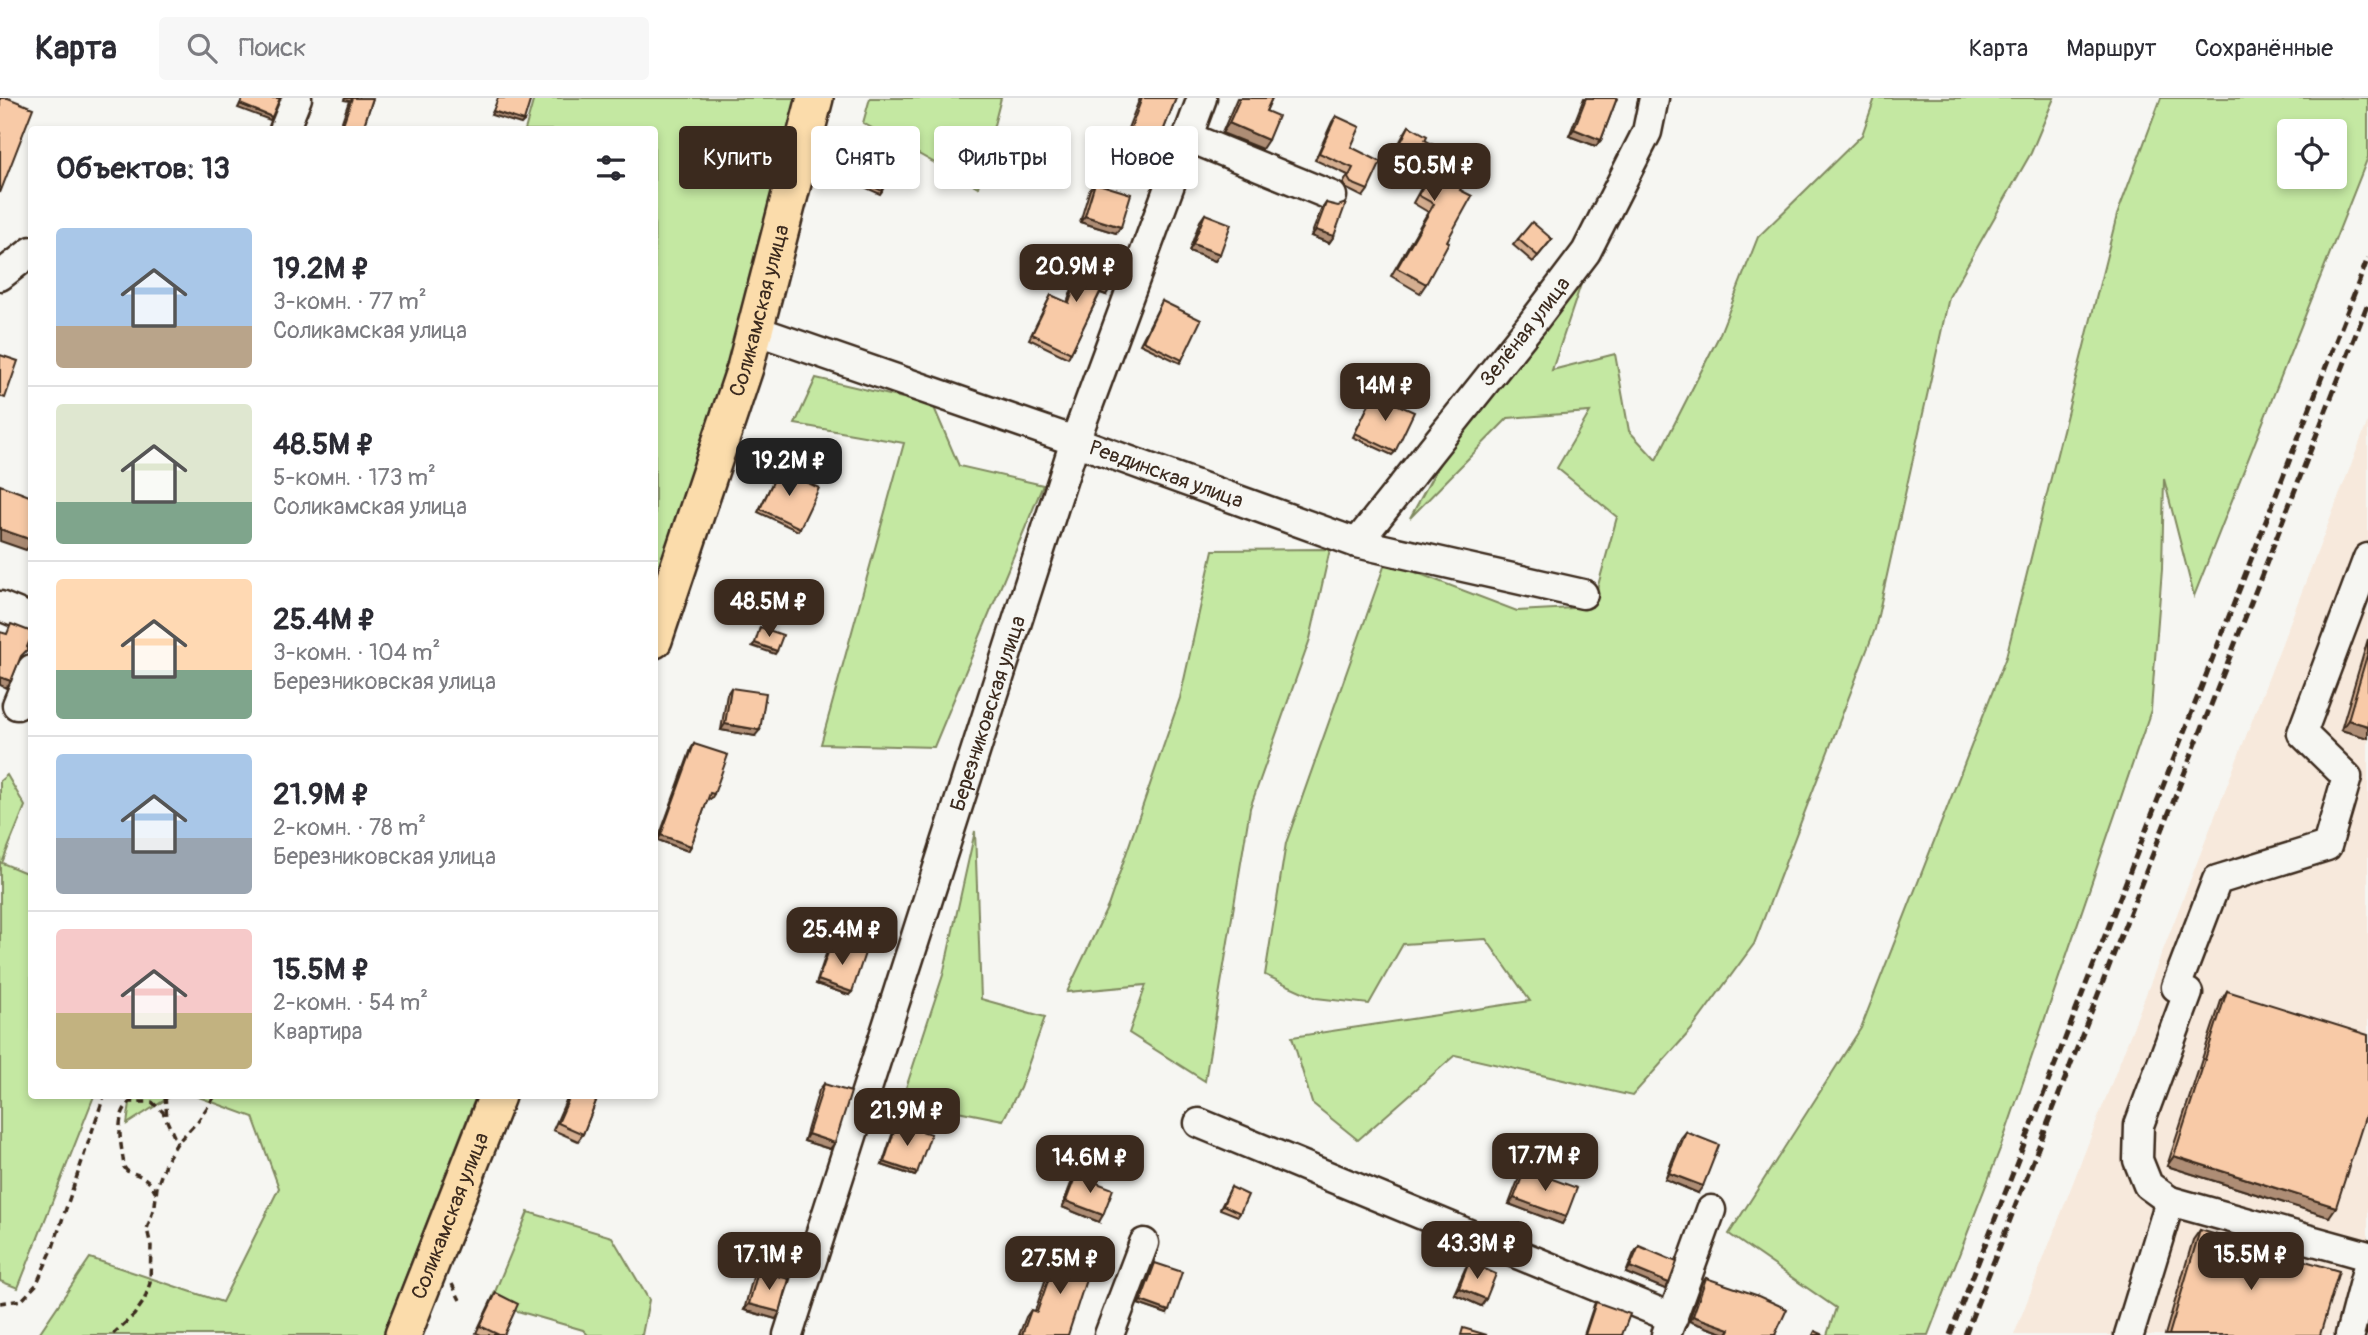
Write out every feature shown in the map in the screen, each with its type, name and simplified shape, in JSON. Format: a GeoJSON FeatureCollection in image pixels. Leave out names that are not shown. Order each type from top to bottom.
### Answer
{"type":"FeatureCollection","features":[{"type":"Feature","properties":{"kind":"main road","name":"Соликамская улица"},"geometry":{"type":"LineString","coordinates":[[658,628],[745,368],[816,98]]}},
{"type":"Feature","properties":{"kind":"main road","name":"Соликамская улица"},"geometry":{"type":"LineString","coordinates":[[403,1335],[495,1099]]}},
{"type":"Feature","properties":{"kind":"street"},"geometry":{"type":"LineString","coordinates":[[286,126],[297,98]]}},
{"type":"Feature","properties":{"kind":"street","name":"Березниковская улица"},"geometry":{"type":"LineString","coordinates":[[1192,126],[1202,98]]}},
{"type":"Feature","properties":{"kind":"street","name":"Зелёная улица"},"geometry":{"type":"LineString","coordinates":[[1357,543],[1533,323],[1586,252],[1647,132],[1654,98]]}},
{"type":"Feature","properties":{"kind":"street"},"geometry":{"type":"LineString","coordinates":[[1198,141],[1332,196]]}},
{"type":"Feature","properties":{"kind":"street","name":"Березниковская улица"},"geometry":{"type":"LineString","coordinates":[[788,1335],[1075,441],[1169,189]]}},
{"type":"Feature","properties":{"kind":"street"},"geometry":{"type":"LineString","coordinates":[[0,276],[28,254]]}},
{"type":"Feature","properties":{"kind":"street","name":"Ревдинская улица"},"geometry":{"type":"LineString","coordinates":[[755,330],[1357,543],[1583,594]]}},
{"type":"Feature","properties":{"kind":"street"},"geometry":{"type":"LineString","coordinates":[[2368,558],[2302,733],[2347,777],[2327,846],[2217,880],[2176,987],[2188,993],[2138,1125],[2138,1160],[2148,1185],[2170,1201],[2368,1256]]}},
{"type":"Feature","properties":{"kind":"street"},"geometry":{"type":"LineString","coordinates":[[0,606],[28,617]]}},
{"type":"Feature","properties":{"kind":"street"},"geometry":{"type":"LineString","coordinates":[[17,705],[28,679]]}},
{"type":"Feature","properties":{"kind":"street"},"geometry":{"type":"LineString","coordinates":[[1199,1124],[1669,1327],[1711,1210]]}},
{"type":"Feature","properties":{"kind":"street"},"geometry":{"type":"LineString","coordinates":[[2129,1335],[2170,1201]]}},
{"type":"Feature","properties":{"kind":"street"},"geometry":{"type":"LineString","coordinates":[[1110,1335],[1144,1243]]}},
{"type":"Feature","properties":{"kind":"street"},"geometry":{"type":"LineString","coordinates":[[2350,1335],[2368,1266]]}},
{"type":"Feature","properties":{"kind":"path"},"geometry":{"type":"LineString","coordinates":[[0,1303],[22,1300],[36,1285],[52,1250],[103,1099]]}},
{"type":"Feature","properties":{"kind":"path"},"geometry":{"type":"LineString","coordinates":[[165,1099],[168,1124]]}},
{"type":"Feature","properties":{"kind":"path"},"geometry":{"type":"LineString","coordinates":[[113,1334],[134,1315],[144,1301],[150,1283],[151,1246],[147,1229],[166,1161],[213,1099]]}},
{"type":"Feature","properties":{"kind":"path"},"geometry":{"type":"LineString","coordinates":[[156,1195],[151,1183],[143,1176],[127,1171],[124,1167],[120,1113],[130,1102],[152,1102],[163,1112],[177,1143]]}},
{"type":"Feature","properties":{"kind":"shaded area"},"geometry":{"type":"Polygon","coordinates":[[[2368,421],[2368,1335],[2014,1335],[2368,421]]]}},
{"type":"Feature","properties":{"kind":"green space"},"geometry":{"type":"Polygon","coordinates":[[[534,98],[802,98],[795,126],[679,126],[679,189],[778,189],[741,328],[658,572],[658,126],[526,126],[534,98]]]}},
{"type":"Feature","properties":{"kind":"green space"},"geometry":{"type":"Polygon","coordinates":[[[870,98],[1001,98],[994,126],[934,126],[934,163],[920,155],[920,126],[868,126],[863,123],[870,98]]]}},
{"type":"Feature","properties":{"kind":"green space"},"geometry":{"type":"Polygon","coordinates":[[[1875,98],[2054,98],[2031,153],[1949,297],[1875,629],[1754,944],[1691,1030],[1632,1096],[1455,1055],[1358,1140],[1312,1103],[1292,1037],[1530,1001],[1486,939],[1403,944],[1369,1004],[1316,998],[1265,975],[1286,843],[1386,561],[1517,611],[1592,607],[1617,517],[1557,468],[1590,412],[1508,418],[1410,518],[1476,397],[1539,314],[1581,284],[1552,370],[1615,354],[1629,431],[1656,460],[1719,336],[1758,237],[1862,135],[1875,98]]]}},
{"type":"Feature","properties":{"kind":"green space"},"geometry":{"type":"Polygon","coordinates":[[[2161,98],[2368,98],[2368,157],[2194,596],[2164,479],[2162,569],[2151,710],[2000,1149],[1928,1335],[1827,1335],[1836,1308],[1729,1234],[1861,1028],[2006,657],[2117,215],[2161,98]]]}},
{"type":"Feature","properties":{"kind":"green space"},"geometry":{"type":"Polygon","coordinates":[[[816,378],[933,405],[959,466],[1043,485],[934,747],[821,744],[904,443],[795,424],[816,378]]]}},
{"type":"Feature","properties":{"kind":"green space"},"geometry":{"type":"Polygon","coordinates":[[[1330,549],[1310,639],[1250,808],[1205,1081],[1129,1033],[1146,985],[1067,992],[1108,906],[1180,698],[1213,550],[1330,549]]]}},
{"type":"Feature","properties":{"kind":"green space"},"geometry":{"type":"Polygon","coordinates":[[[7,775],[25,806],[2,863],[28,874],[28,1099],[93,1099],[18,1288],[0,1281],[0,781],[7,775]]]}},
{"type":"Feature","properties":{"kind":"green space"},"geometry":{"type":"Polygon","coordinates":[[[975,831],[981,999],[1045,1017],[1020,1088],[1003,1120],[902,1100],[943,975],[975,831]]]}},
{"type":"Feature","properties":{"kind":"green space"},"geometry":{"type":"Polygon","coordinates":[[[131,1099],[166,1099],[127,1124],[131,1099]]]}},
{"type":"Feature","properties":{"kind":"green space"},"geometry":{"type":"Polygon","coordinates":[[[204,1099],[475,1099],[383,1335],[38,1335],[90,1258],[222,1302],[279,1188],[253,1117],[204,1099]]]}},
{"type":"Feature","properties":{"kind":"green space"},"geometry":{"type":"Polygon","coordinates":[[[528,1212],[612,1237],[649,1300],[642,1335],[588,1335],[583,1330],[514,1310],[492,1299],[528,1212]]]}},
{"type":"Feature","properties":{"kind":"building"},"geometry":{"type":"Polygon","coordinates":[[[0,98],[8,98],[33,108],[0,193],[0,98]]]}},
{"type":"Feature","properties":{"kind":"building"},"geometry":{"type":"Polygon","coordinates":[[[243,98],[280,98],[272,117],[240,104],[243,98]]]}},
{"type":"Feature","properties":{"kind":"building"},"geometry":{"type":"Polygon","coordinates":[[[352,98],[373,98],[364,125],[366,126],[342,126],[352,98]]]}},
{"type":"Feature","properties":{"kind":"building"},"geometry":{"type":"Polygon","coordinates":[[[498,98],[531,98],[524,121],[493,111],[498,98]]]}},
{"type":"Feature","properties":{"kind":"building"},"geometry":{"type":"Polygon","coordinates":[[[1142,98],[1176,98],[1165,126],[1132,126],[1142,98]]]}},
{"type":"Feature","properties":{"kind":"building"},"geometry":{"type":"Polygon","coordinates":[[[1240,98],[1272,98],[1266,111],[1278,116],[1268,140],[1229,123],[1240,98]]]}},
{"type":"Feature","properties":{"kind":"building"},"geometry":{"type":"Polygon","coordinates":[[[1586,98],[1617,98],[1601,140],[1574,129],[1586,98]]]}},
{"type":"Feature","properties":{"kind":"building"},"geometry":{"type":"Polygon","coordinates":[[[1336,116],[1360,127],[1351,147],[1381,162],[1368,190],[1351,183],[1348,178],[1353,168],[1319,153],[1336,116]]]}},
{"type":"Feature","properties":{"kind":"building"},"geometry":{"type":"Polygon","coordinates":[[[1409,126],[1427,136],[1425,140],[1473,167],[1460,190],[1472,196],[1426,284],[1397,268],[1434,204],[1418,195],[1432,171],[1396,152],[1409,126]]]}},
{"type":"Feature","properties":{"kind":"building"},"geometry":{"type":"Polygon","coordinates":[[[1093,189],[1115,189],[1131,194],[1121,227],[1085,216],[1093,189]]]}},
{"type":"Feature","properties":{"kind":"building"},"geometry":{"type":"Polygon","coordinates":[[[1326,203],[1338,206],[1346,203],[1334,236],[1316,230],[1326,203]]]}},
{"type":"Feature","properties":{"kind":"building"},"geometry":{"type":"Polygon","coordinates":[[[1205,214],[1231,224],[1220,254],[1193,244],[1205,214]]]}},
{"type":"Feature","properties":{"kind":"building"},"geometry":{"type":"Polygon","coordinates":[[[1532,222],[1552,239],[1538,256],[1518,239],[1532,222]]]}},
{"type":"Feature","properties":{"kind":"building"},"geometry":{"type":"Polygon","coordinates":[[[1086,252],[1118,263],[1109,290],[1102,288],[1071,353],[1032,334],[1051,295],[1069,303],[1086,252]]]}},
{"type":"Feature","properties":{"kind":"building"},"geometry":{"type":"Polygon","coordinates":[[[1162,301],[1201,320],[1182,360],[1143,341],[1162,301]]]}},
{"type":"Feature","properties":{"kind":"building"},"geometry":{"type":"Polygon","coordinates":[[[0,355],[18,361],[5,398],[0,396],[0,355]]]}},
{"type":"Feature","properties":{"kind":"building"},"geometry":{"type":"Polygon","coordinates":[[[1374,394],[1414,412],[1395,452],[1355,433],[1374,394]]]}},
{"type":"Feature","properties":{"kind":"building"},"geometry":{"type":"Polygon","coordinates":[[[779,469],[819,488],[800,528],[760,509],[779,469]]]}},
{"type":"Feature","properties":{"kind":"building"},"geometry":{"type":"Polygon","coordinates":[[[0,485],[28,496],[28,539],[0,529],[0,485]]]}},
{"type":"Feature","properties":{"kind":"building"},"geometry":{"type":"Polygon","coordinates":[[[11,624],[28,630],[28,649],[21,656],[11,681],[0,677],[0,632],[7,634],[11,624]]]}},
{"type":"Feature","properties":{"kind":"building"},"geometry":{"type":"Polygon","coordinates":[[[760,627],[783,635],[777,651],[755,643],[760,627]]]}},
{"type":"Feature","properties":{"kind":"building"},"geometry":{"type":"Polygon","coordinates":[[[2368,652],[2368,726],[2348,720],[2368,652]]]}},
{"type":"Feature","properties":{"kind":"building"},"geometry":{"type":"Polygon","coordinates":[[[731,688],[766,693],[760,730],[725,724],[731,688]]]}},
{"type":"Feature","properties":{"kind":"building"},"geometry":{"type":"Polygon","coordinates":[[[694,744],[728,755],[714,794],[710,793],[691,846],[661,835],[694,744]]]}},
{"type":"Feature","properties":{"kind":"building"},"geometry":{"type":"Polygon","coordinates":[[[832,942],[865,953],[852,992],[818,980],[832,942]]]}},
{"type":"Feature","properties":{"kind":"building"},"geometry":{"type":"Polygon","coordinates":[[[2227,991],[2368,1035],[2368,1108],[2336,1207],[2174,1156],[2227,991]]]}},
{"type":"Feature","properties":{"kind":"building"},"geometry":{"type":"Polygon","coordinates":[[[824,1084],[851,1092],[835,1143],[808,1134],[824,1084]]]}},
{"type":"Feature","properties":{"kind":"building"},"geometry":{"type":"Polygon","coordinates":[[[569,1099],[597,1099],[583,1134],[558,1123],[569,1099]]]}},
{"type":"Feature","properties":{"kind":"building"},"geometry":{"type":"Polygon","coordinates":[[[897,1123],[931,1134],[917,1173],[884,1162],[897,1123]]]}},
{"type":"Feature","properties":{"kind":"building"},"geometry":{"type":"Polygon","coordinates":[[[1686,1132],[1719,1145],[1703,1186],[1669,1173],[1686,1132]]]}},
{"type":"Feature","properties":{"kind":"building"},"geometry":{"type":"Polygon","coordinates":[[[1525,1169],[1577,1188],[1566,1217],[1514,1198],[1525,1169]]]}},
{"type":"Feature","properties":{"kind":"building"},"geometry":{"type":"Polygon","coordinates":[[[1076,1175],[1113,1189],[1103,1215],[1066,1201],[1076,1175]]]}},
{"type":"Feature","properties":{"kind":"building"},"geometry":{"type":"Polygon","coordinates":[[[1231,1187],[1248,1195],[1240,1213],[1223,1205],[1231,1187]]]}},
{"type":"Feature","properties":{"kind":"building"},"geometry":{"type":"Polygon","coordinates":[[[2200,1230],[2339,1271],[2320,1335],[2169,1335],[2200,1230]]]}},
{"type":"Feature","properties":{"kind":"building"},"geometry":{"type":"Polygon","coordinates":[[[1639,1246],[1677,1262],[1669,1283],[1630,1267],[1639,1246]]]}},
{"type":"Feature","properties":{"kind":"building"},"geometry":{"type":"Polygon","coordinates":[[[1060,1247],[1093,1258],[1068,1335],[1022,1335],[1031,1310],[1037,1312],[1060,1247]]]}},
{"type":"Feature","properties":{"kind":"building"},"geometry":{"type":"Polygon","coordinates":[[[1469,1262],[1496,1274],[1486,1299],[1459,1288],[1469,1262]]]}},
{"type":"Feature","properties":{"kind":"building"},"geometry":{"type":"Polygon","coordinates":[[[1155,1263],[1182,1272],[1169,1311],[1141,1301],[1155,1263]]]}},
{"type":"Feature","properties":{"kind":"building"},"geometry":{"type":"Polygon","coordinates":[[[758,1271],[789,1279],[780,1312],[749,1304],[758,1271]]]}},
{"type":"Feature","properties":{"kind":"building"},"geometry":{"type":"Polygon","coordinates":[[[1706,1278],[1787,1309],[1775,1335],[1727,1335],[1730,1329],[1693,1316],[1706,1278]]]}},
{"type":"Feature","properties":{"kind":"building"},"geometry":{"type":"Polygon","coordinates":[[[496,1293],[518,1304],[504,1335],[480,1326],[496,1293]]]}},
{"type":"Feature","properties":{"kind":"building"},"geometry":{"type":"Polygon","coordinates":[[[1596,1302],[1630,1314],[1622,1335],[1585,1335],[1596,1302]]]}},
{"type":"Feature","properties":{"kind":"building"},"geometry":{"type":"Polygon","coordinates":[[[1463,1328],[1487,1335],[1461,1335],[1463,1328]]]}},
{"type":"Feature","properties":{"kind":"railway"},"geometry":{"type":"LineString","coordinates":[[1950,1335],[2368,258]]}},
{"type":"Feature","properties":{"kind":"railway"},"geometry":{"type":"LineString","coordinates":[[1965,1335],[2368,303]]}},
{"type":"Feature","properties":{"kind":"railway"},"geometry":{"type":"LineString","coordinates":[[2366,1335],[2368,1327]]}}]}
